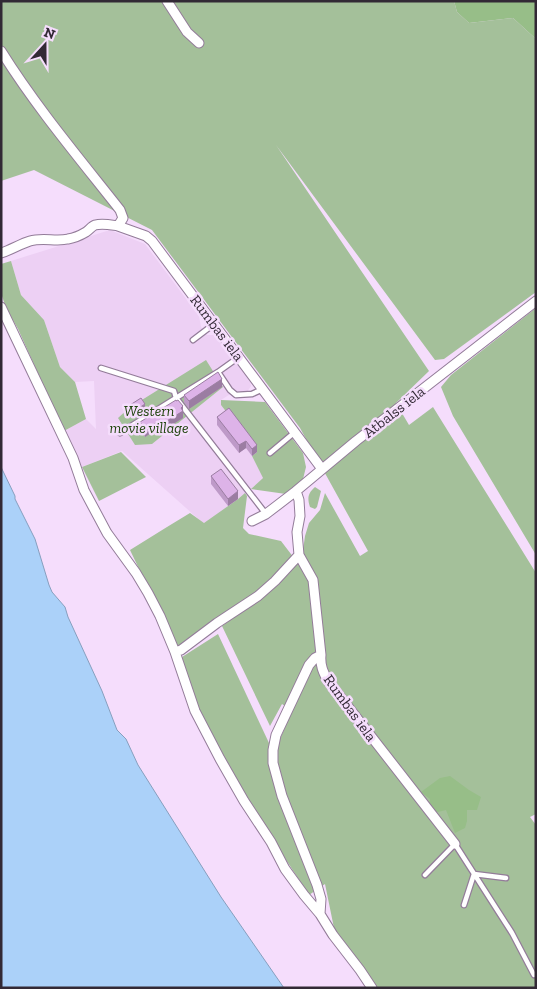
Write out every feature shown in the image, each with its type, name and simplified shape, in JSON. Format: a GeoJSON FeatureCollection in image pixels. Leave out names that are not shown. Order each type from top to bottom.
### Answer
{"type":"FeatureCollection","features":[{"type":"Feature","properties":{"kind":"street"},"geometry":{"type":"LineString","coordinates":[[167,1],[187,32],[199,43]]}},
{"type":"Feature","properties":{"kind":"street"},"geometry":{"type":"LineString","coordinates":[[1,51],[37,104],[120,210],[123,218],[118,226]]}},
{"type":"Feature","properties":{"kind":"street","name":"Rumbas iela"},"geometry":{"type":"LineString","coordinates":[[1,253],[29,241],[42,239],[68,240],[87,232],[94,225],[118,226],[146,236],[152,241],[322,469]]}},
{"type":"Feature","properties":{"kind":"street","name":"Atbalss iela"},"geometry":{"type":"LineString","coordinates":[[252,522],[266,514],[296,491],[536,301]]}},
{"type":"Feature","properties":{"kind":"street"},"geometry":{"type":"LineString","coordinates":[[1,307],[69,449],[84,490],[107,533],[136,572],[160,616],[175,652],[195,711],[220,759],[244,801],[271,842],[285,869],[304,896],[320,914],[332,935],[372,988]]}},
{"type":"Feature","properties":{"kind":"street","name":"Rumbas iela"},"geometry":{"type":"LineString","coordinates":[[296,491],[299,500],[300,516],[297,532],[299,556],[312,580],[320,665],[328,681],[455,844]]}},
{"type":"Feature","properties":{"kind":"street"},"geometry":{"type":"LineString","coordinates":[[175,652],[181,650],[258,596],[299,556]]}},
{"type":"Feature","properties":{"kind":"street"},"geometry":{"type":"LineString","coordinates":[[320,656],[315,658],[310,665],[276,735],[273,763],[282,796],[321,899],[320,914]]}},
{"type":"Feature","properties":{"kind":"lane"},"geometry":{"type":"LineString","coordinates":[[193,340],[214,324]]}},
{"type":"Feature","properties":{"kind":"lane"},"geometry":{"type":"LineString","coordinates":[[120,433],[239,357]]}},
{"type":"Feature","properties":{"kind":"lane"},"geometry":{"type":"LineString","coordinates":[[102,368],[174,391],[176,398],[266,514]]}},
{"type":"Feature","properties":{"kind":"lane"},"geometry":{"type":"LineString","coordinates":[[218,372],[230,390],[236,395],[252,394],[263,389]]}},
{"type":"Feature","properties":{"kind":"lane"},"geometry":{"type":"LineString","coordinates":[[270,453],[295,432]]}},
{"type":"Feature","properties":{"kind":"lane"},"geometry":{"type":"LineString","coordinates":[[425,875],[455,844],[512,933],[534,975]]}},
{"type":"Feature","properties":{"kind":"lane"},"geometry":{"type":"LineString","coordinates":[[474,874],[506,878]]}},
{"type":"Feature","properties":{"kind":"lane"},"geometry":{"type":"LineString","coordinates":[[464,905],[474,874]]}},
{"type":"Feature","properties":{"kind":"shaded area"},"geometry":{"type":"Polygon","coordinates":[[[110,230],[145,244],[199,316],[201,327],[207,335],[217,335],[250,382],[251,386],[247,392],[235,391],[221,400],[221,405],[257,452],[252,456],[263,478],[204,524],[122,451],[82,467],[64,431],[86,419],[96,429],[94,381],[75,382],[60,367],[44,320],[21,295],[11,261],[110,230]]]}},
{"type":"Feature","properties":{"kind":"green space"},"geometry":{"type":"Polygon","coordinates":[[[1,1],[454,1],[457,12],[469,23],[513,18],[536,39],[536,292],[444,359],[435,360],[276,145],[429,371],[396,403],[409,425],[433,407],[536,573],[536,814],[530,817],[536,825],[536,988],[374,988],[334,928],[325,884],[309,895],[258,817],[203,720],[193,696],[182,657],[218,634],[269,743],[268,761],[280,803],[277,746],[292,711],[282,704],[270,726],[222,626],[229,621],[224,614],[177,648],[130,550],[190,513],[204,523],[245,493],[247,496],[243,528],[249,534],[281,541],[294,558],[303,550],[309,523],[320,510],[325,493],[360,556],[368,551],[300,428],[152,230],[34,170],[1,181],[1,1]]]}},
{"type":"Feature","properties":{"kind":"green space"},"geometry":{"type":"Polygon","coordinates":[[[454,1],[536,1],[536,39],[513,18],[469,23],[457,12],[454,1]]]}},
{"type":"Feature","properties":{"kind":"green space"},"geometry":{"type":"Polygon","coordinates":[[[11,261],[21,295],[44,320],[60,367],[75,382],[86,419],[64,431],[18,329],[6,308],[1,293],[1,264],[11,261]]]}},
{"type":"Feature","properties":{"kind":"green space"},"geometry":{"type":"Polygon","coordinates":[[[536,308],[536,555],[453,416],[441,387],[451,375],[536,308]]]}},
{"type":"Feature","properties":{"kind":"green space","name":"Western movie village"},"geometry":{"type":"Polygon","coordinates":[[[206,360],[223,387],[152,444],[135,445],[118,418],[129,408],[206,360]]]}},
{"type":"Feature","properties":{"kind":"green space"},"geometry":{"type":"Polygon","coordinates":[[[221,400],[265,402],[303,453],[306,467],[303,479],[286,494],[251,489],[263,478],[252,456],[257,452],[221,405],[221,400]]]}},
{"type":"Feature","properties":{"kind":"green space"},"geometry":{"type":"Polygon","coordinates":[[[121,452],[146,477],[99,501],[82,467],[121,452]]]}},
{"type":"Feature","properties":{"kind":"green space"},"geometry":{"type":"Polygon","coordinates":[[[315,487],[321,491],[315,509],[310,507],[308,498],[315,487]]]}},
{"type":"Feature","properties":{"kind":"green space"},"geometry":{"type":"Polygon","coordinates":[[[450,776],[481,797],[477,810],[467,810],[465,828],[455,833],[446,810],[438,812],[428,810],[430,799],[421,792],[440,778],[450,776]]]}},
{"type":"Feature","properties":{"kind":"water"},"geometry":{"type":"Polygon","coordinates":[[[1,467],[35,539],[52,592],[65,607],[117,730],[126,739],[138,765],[221,897],[284,988],[1,988],[1,467]]]}},
{"type":"Feature","properties":{"kind":"building"},"geometry":{"type":"Polygon","coordinates":[[[218,372],[222,379],[189,401],[184,395],[218,372]]]}},
{"type":"Feature","properties":{"kind":"building"},"geometry":{"type":"Polygon","coordinates":[[[141,398],[145,404],[133,412],[130,405],[141,398]]]}},
{"type":"Feature","properties":{"kind":"building"},"geometry":{"type":"Polygon","coordinates":[[[176,400],[183,406],[181,408],[183,411],[162,424],[160,420],[145,430],[140,422],[176,400]]]}},
{"type":"Feature","properties":{"kind":"building"},"geometry":{"type":"Polygon","coordinates":[[[229,408],[257,445],[252,449],[246,441],[239,445],[217,417],[229,408]]]}},
{"type":"Feature","properties":{"kind":"building"},"geometry":{"type":"Polygon","coordinates":[[[221,469],[238,491],[228,499],[211,476],[221,469]]]}}]}
